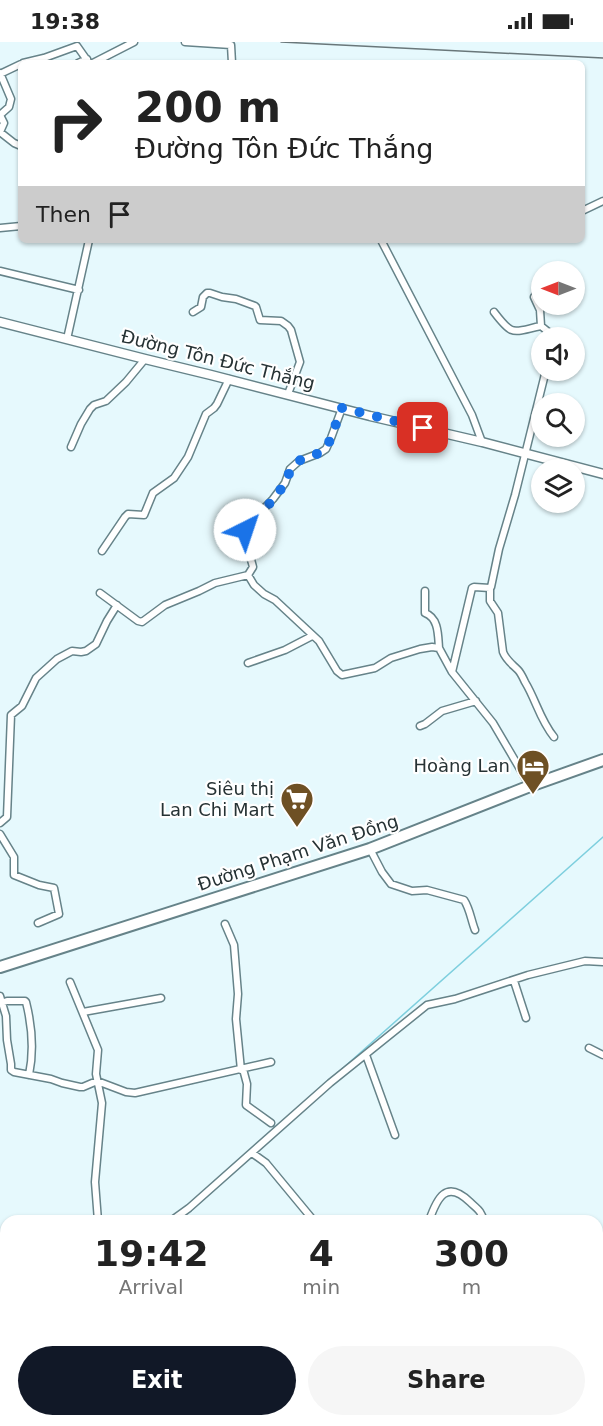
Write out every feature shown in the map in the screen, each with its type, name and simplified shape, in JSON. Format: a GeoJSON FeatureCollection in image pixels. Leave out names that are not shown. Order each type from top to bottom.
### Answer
{"type":"FeatureCollection","features":[{"type":"Feature","properties":{"kind":"highway","name":"Đường Phạm Văn Đồng"},"geometry":{"type":"LineString","coordinates":[[0,967],[370,849],[603,760]]}},
{"type":"Feature","properties":{"kind":"main road","name":"Đường Tôn Đức Thắng"},"geometry":{"type":"LineString","coordinates":[[0,322],[603,474]]}},
{"type":"Feature","properties":{"kind":"street"},"geometry":{"type":"LineString","coordinates":[[94,60],[134,42]]}},
{"type":"Feature","properties":{"kind":"street"},"geometry":{"type":"LineString","coordinates":[[185,42],[231,45],[232,60]]}},
{"type":"Feature","properties":{"kind":"street"},"geometry":{"type":"LineString","coordinates":[[35,60],[77,46],[88,60]]}},
{"type":"Feature","properties":{"kind":"street"},"geometry":{"type":"LineString","coordinates":[[18,65],[0,74],[11,99],[9,107],[0,115],[4,123],[0,132],[18,145]]}},
{"type":"Feature","properties":{"kind":"street"},"geometry":{"type":"LineString","coordinates":[[585,210],[603,201]]}},
{"type":"Feature","properties":{"kind":"street"},"geometry":{"type":"LineString","coordinates":[[0,228],[18,226]]}},
{"type":"Feature","properties":{"kind":"street"},"geometry":{"type":"LineString","coordinates":[[67,339],[88,243]]}},
{"type":"Feature","properties":{"kind":"street"},"geometry":{"type":"LineString","coordinates":[[383,243],[472,415],[482,442]]}},
{"type":"Feature","properties":{"kind":"street"},"geometry":{"type":"LineString","coordinates":[[0,271],[79,290]]}},
{"type":"Feature","properties":{"kind":"street"},"geometry":{"type":"LineString","coordinates":[[193,312],[201,308],[203,297],[210,293],[255,306],[260,320],[281,321],[288,326],[300,362],[288,394]]}},
{"type":"Feature","properties":{"kind":"street"},"geometry":{"type":"LineString","coordinates":[[494,312],[505,327],[513,331],[541,326],[542,315]]}},
{"type":"Feature","properties":{"kind":"street"},"geometry":{"type":"LineString","coordinates":[[71,447],[90,409],[106,401],[145,359]]}},
{"type":"Feature","properties":{"kind":"street"},"geometry":{"type":"LineString","coordinates":[[102,551],[125,517],[128,514],[144,515],[153,494],[174,478],[191,451],[206,414],[217,404],[229,379]]}},
{"type":"Feature","properties":{"kind":"street"},"geometry":{"type":"LineString","coordinates":[[543,381],[490,588],[490,601],[498,613],[504,656],[512,666],[518,669],[536,702],[541,717],[554,736]]}},
{"type":"Feature","properties":{"kind":"street"},"geometry":{"type":"LineString","coordinates":[[100,593],[142,622],[165,604],[215,583],[248,575],[253,567],[245,530],[273,500],[285,483],[290,469],[299,461],[326,449],[342,408]]}},
{"type":"Feature","properties":{"kind":"street"},"geometry":{"type":"LineString","coordinates":[[248,575],[254,585],[275,600],[319,640],[337,671],[342,675],[375,668],[391,658],[408,652],[432,646],[439,648]]}},
{"type":"Feature","properties":{"kind":"street"},"geometry":{"type":"LineString","coordinates":[[452,672],[472,588],[490,588]]}},
{"type":"Feature","properties":{"kind":"street"},"geometry":{"type":"LineString","coordinates":[[424,591],[425,613],[434,618],[439,648],[452,672],[498,730],[530,786]]}},
{"type":"Feature","properties":{"kind":"street"},"geometry":{"type":"LineString","coordinates":[[0,823],[6,817],[7,812],[10,715],[22,706],[36,678],[57,659],[72,651],[86,651],[96,644],[117,605]]}},
{"type":"Feature","properties":{"kind":"street"},"geometry":{"type":"LineString","coordinates":[[248,663],[285,650],[312,636]]}},
{"type":"Feature","properties":{"kind":"street"},"geometry":{"type":"LineString","coordinates":[[420,726],[442,711],[476,701]]}},
{"type":"Feature","properties":{"kind":"street"},"geometry":{"type":"LineString","coordinates":[[0,834],[14,857],[14,874],[39,885],[54,888],[59,914],[38,922]]}},
{"type":"Feature","properties":{"kind":"street"},"geometry":{"type":"LineString","coordinates":[[370,849],[391,884],[412,891],[427,890],[464,900],[470,910],[475,930]]}},
{"type":"Feature","properties":{"kind":"street"},"geometry":{"type":"LineString","coordinates":[[225,924],[234,945],[238,994],[236,1019],[242,1070],[248,1084],[246,1105],[271,1123]]}},
{"type":"Feature","properties":{"kind":"street"},"geometry":{"type":"LineString","coordinates":[[179,1215],[330,1083],[427,1005],[454,999],[528,975],[585,961],[603,962]]}},
{"type":"Feature","properties":{"kind":"street"},"geometry":{"type":"LineString","coordinates":[[514,981],[526,1018]]}},
{"type":"Feature","properties":{"kind":"street"},"geometry":{"type":"LineString","coordinates":[[70,982],[98,1050],[95,1070],[102,1103],[95,1182],[98,1215]]}},
{"type":"Feature","properties":{"kind":"street"},"geometry":{"type":"LineString","coordinates":[[83,1012],[161,998]]}},
{"type":"Feature","properties":{"kind":"street"},"geometry":{"type":"LineString","coordinates":[[29,1075],[32,1051],[31,1027],[26,1002],[1,1001],[6,1016],[11,1070],[14,1072],[80,1087],[97,1081],[131,1093],[271,1062]]}},
{"type":"Feature","properties":{"kind":"street"},"geometry":{"type":"LineString","coordinates":[[589,1048],[603,1055]]}},
{"type":"Feature","properties":{"kind":"street"},"geometry":{"type":"LineString","coordinates":[[366,1055],[395,1135]]}},
{"type":"Feature","properties":{"kind":"street"},"geometry":{"type":"LineString","coordinates":[[252,1152],[266,1163],[309,1215]]}},
{"type":"Feature","properties":{"kind":"street"},"geometry":{"type":"LineString","coordinates":[[432,1215],[438,1200],[444,1193],[451,1191],[465,1196],[479,1209],[482,1215]]}},
{"type":"Feature","properties":{"kind":"waterway"},"geometry":{"type":"LineString","coordinates":[[333,1077],[603,837]]}},
{"type":"Feature","properties":{"kind":"railway"},"geometry":{"type":"LineString","coordinates":[[281,42],[603,58]]}},
{"type":"Feature","properties":{"kind":"place","name":"Hoàng Lan"},"geometry":{"type":"Point","coordinates":[533,795]}},
{"type":"Feature","properties":{"kind":"place","name":"Siêu thị Lan Chi Mart"},"geometry":{"type":"Point","coordinates":[297,828]}},
{"type":"Feature","properties":{"kind":"route"},"geometry":{"type":"LineString","coordinates":[[245,530],[273,500],[285,483],[290,469],[299,461],[326,449],[342,408],[423,428]]}}]}
